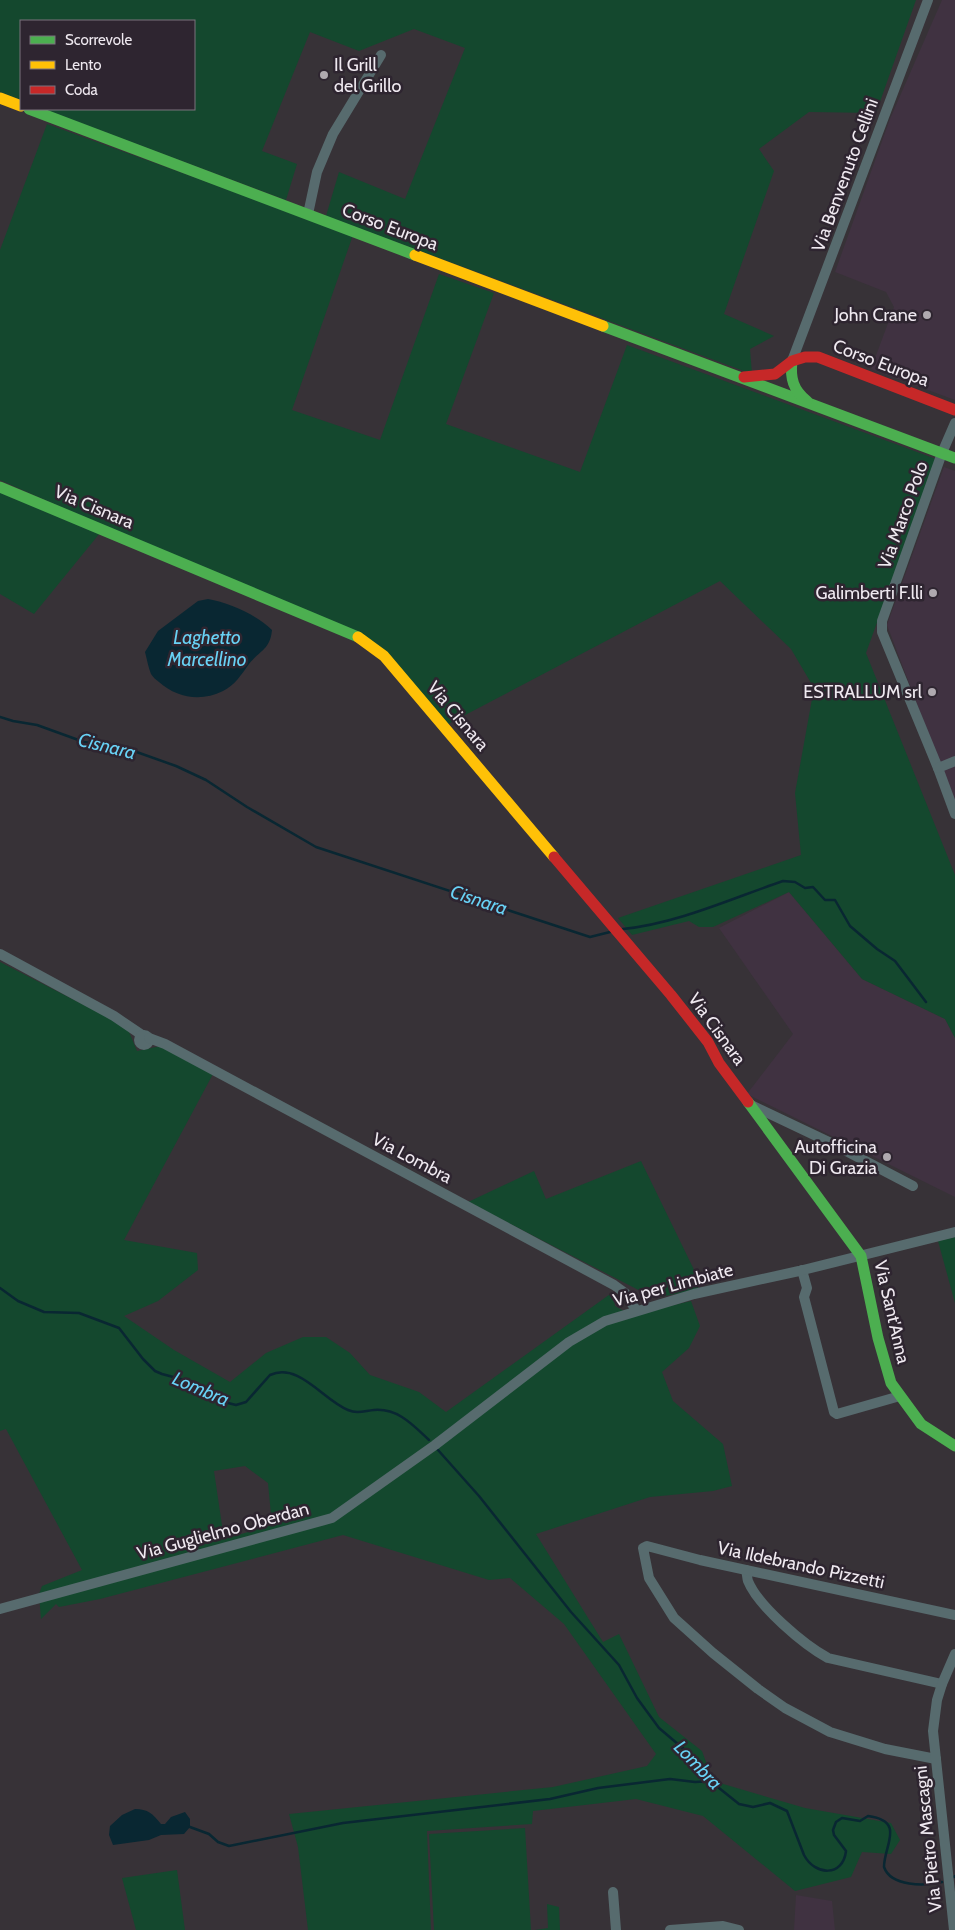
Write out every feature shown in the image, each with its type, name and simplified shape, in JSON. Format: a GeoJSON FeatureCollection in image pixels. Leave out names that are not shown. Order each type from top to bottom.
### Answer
{"type":"FeatureCollection","features":[{"type":"Feature","properties":{"kind":"street","name":"Via Benvenuto Cellini"},"geometry":{"type":"LineString","coordinates":[[792,361],[928,0]]}},
{"type":"Feature","properties":{"kind":"street"},"geometry":{"type":"LineString","coordinates":[[308,214],[317,172],[333,134],[381,55]]}},
{"type":"Feature","properties":{"kind":"street"},"geometry":{"type":"LineString","coordinates":[[0,98],[20,106]]}},
{"type":"Feature","properties":{"kind":"street","name":"Corso Europa"},"geometry":{"type":"LineString","coordinates":[[32,110],[955,458]]}},
{"type":"Feature","properties":{"kind":"street","name":"Corso Europa"},"geometry":{"type":"LineString","coordinates":[[738,377],[774,374],[792,361],[805,357],[818,357],[955,410]]}},
{"type":"Feature","properties":{"kind":"street"},"geometry":{"type":"LineString","coordinates":[[792,361],[790,374],[794,388],[799,396],[814,406]]}},
{"type":"Feature","properties":{"kind":"street","name":"Via Marco Polo"},"geometry":{"type":"LineString","coordinates":[[955,423],[942,453],[882,621],[882,632],[955,814]]}},
{"type":"Feature","properties":{"kind":"street","name":"Via Cisnara"},"geometry":{"type":"LineString","coordinates":[[0,487],[358,636],[384,656],[614,927],[708,1042],[719,1063],[767,1127]]}},
{"type":"Feature","properties":{"kind":"street"},"geometry":{"type":"LineString","coordinates":[[938,768],[955,761]]}},
{"type":"Feature","properties":{"kind":"street","name":"Via Lombra"},"geometry":{"type":"LineString","coordinates":[[0,954],[58,984],[131,1028],[144,1038],[165,1044],[614,1286],[625,1293],[636,1310]]}},
{"type":"Feature","properties":{"kind":"street"},"geometry":{"type":"LineString","coordinates":[[751,1105],[831,1143],[913,1186]]}},
{"type":"Feature","properties":{"kind":"street","name":"Via Sant'Anna"},"geometry":{"type":"LineString","coordinates":[[767,1127],[861,1256],[884,1364],[891,1383],[921,1424],[955,1446]]}},
{"type":"Feature","properties":{"kind":"street","name":"Via per Limbiate"},"geometry":{"type":"LineString","coordinates":[[435,1445],[569,1342],[605,1321],[700,1292],[802,1270],[955,1232]]}},
{"type":"Feature","properties":{"kind":"street"},"geometry":{"type":"LineString","coordinates":[[802,1270],[807,1288],[804,1297],[831,1408],[834,1412],[837,1414],[900,1396]]}},
{"type":"Feature","properties":{"kind":"street","name":"Via Guglielmo Oberdan"},"geometry":{"type":"LineString","coordinates":[[0,1609],[332,1518],[435,1445]]}},
{"type":"Feature","properties":{"kind":"street","name":"Via Ildebrando Pizzetti"},"geometry":{"type":"LineString","coordinates":[[936,1759],[885,1749],[830,1732],[785,1708],[758,1689],[712,1653],[674,1618],[649,1578],[643,1548],[646,1546],[700,1560],[955,1615]]}},
{"type":"Feature","properties":{"kind":"street"},"geometry":{"type":"LineString","coordinates":[[746,1570],[748,1581],[757,1596],[802,1641],[819,1653],[828,1658],[942,1684]]}},
{"type":"Feature","properties":{"kind":"street","name":"Via Pietro Mascagni"},"geometry":{"type":"LineString","coordinates":[[954,1930],[933,1731],[937,1700],[955,1654]]}},
{"type":"Feature","properties":{"kind":"street"},"geometry":{"type":"LineString","coordinates":[[613,1892],[616,1930]]}},
{"type":"Feature","properties":{"kind":"street"},"geometry":{"type":"LineString","coordinates":[[670,1930],[723,1926],[739,1930]]}},
{"type":"Feature","properties":{"kind":"shaded area"},"geometry":{"type":"Polygon","coordinates":[[[942,0],[955,0],[955,400],[871,369],[894,307],[886,292],[835,272],[890,119],[942,0]]]}},
{"type":"Feature","properties":{"kind":"shaded area"},"geometry":{"type":"Polygon","coordinates":[[[944,467],[955,471],[955,804],[887,625],[944,467]]]}},
{"type":"Feature","properties":{"kind":"shaded area"},"geometry":{"type":"Polygon","coordinates":[[[789,892],[862,979],[945,1019],[955,1038],[955,1197],[747,1094],[793,1034],[719,928],[789,892]]]}},
{"type":"Feature","properties":{"kind":"shaded area"},"geometry":{"type":"Polygon","coordinates":[[[796,1895],[832,1901],[835,1930],[794,1930],[796,1895]]]}},
{"type":"Feature","properties":{"kind":"green space"},"geometry":{"type":"Polygon","coordinates":[[[0,0],[916,0],[876,113],[809,112],[759,149],[774,171],[724,314],[774,336],[750,349],[752,374],[326,216],[339,172],[405,199],[465,48],[414,29],[359,51],[310,32],[262,151],[297,164],[286,200],[46,110],[195,110],[195,20],[20,20],[20,100],[0,92],[0,0]]]}},
{"type":"Feature","properties":{"kind":"green space"},"geometry":{"type":"Polygon","coordinates":[[[47,124],[353,235],[292,410],[380,440],[439,274],[494,293],[446,424],[580,472],[627,345],[936,459],[866,653],[955,875],[955,1038],[945,1019],[862,979],[789,892],[713,927],[699,927],[689,921],[632,935],[618,918],[801,855],[795,793],[814,688],[791,649],[720,581],[448,724],[386,651],[0,480],[0,250],[47,124]]]}},
{"type":"Feature","properties":{"kind":"green space"},"geometry":{"type":"Polygon","coordinates":[[[0,492],[100,533],[34,614],[0,594],[0,492]]]}},
{"type":"Feature","properties":{"kind":"green space"},"geometry":{"type":"Polygon","coordinates":[[[0,962],[127,1027],[137,1051],[161,1046],[213,1074],[124,1240],[197,1253],[198,1270],[158,1301],[124,1316],[174,1350],[230,1382],[266,1353],[303,1337],[326,1337],[350,1353],[370,1375],[419,1392],[446,1412],[613,1292],[615,1306],[631,1315],[691,1301],[700,1326],[689,1348],[662,1372],[673,1401],[723,1444],[732,1486],[713,1491],[650,1497],[536,1534],[603,1642],[619,1634],[659,1717],[702,1751],[713,1781],[805,1808],[891,1823],[900,1840],[891,1854],[862,1852],[851,1877],[795,1891],[703,1816],[636,1799],[533,1811],[532,1824],[427,1831],[431,1930],[308,1930],[298,1847],[289,1814],[553,1787],[647,1766],[656,1754],[564,1624],[510,1578],[489,1580],[343,1535],[100,1599],[59,1607],[56,1604],[41,1619],[39,1594],[42,1586],[82,1570],[6,1429],[0,1431],[0,962]],[[245,1466],[214,1471],[224,1539],[272,1525],[268,1483],[245,1466]]]}},
{"type":"Feature","properties":{"kind":"green space"},"geometry":{"type":"Polygon","coordinates":[[[641,1161],[700,1282],[697,1290],[654,1298],[468,1202],[534,1171],[546,1199],[641,1161]]]}},
{"type":"Feature","properties":{"kind":"green space"},"geometry":{"type":"Polygon","coordinates":[[[955,1237],[955,1303],[938,1241],[955,1237]]]}},
{"type":"Feature","properties":{"kind":"green space"},"geometry":{"type":"Polygon","coordinates":[[[525,1828],[531,1930],[434,1930],[429,1834],[525,1828]]]}},
{"type":"Feature","properties":{"kind":"green space"},"geometry":{"type":"Polygon","coordinates":[[[177,1870],[185,1930],[136,1930],[122,1878],[177,1870]]]}},
{"type":"Feature","properties":{"kind":"green space"},"geometry":{"type":"Polygon","coordinates":[[[547,1904],[559,1907],[560,1930],[535,1930],[548,1928],[547,1904]]]}},
{"type":"Feature","properties":{"kind":"water","name":"Laghetto Marcellino"},"geometry":{"type":"Polygon","coordinates":[[[208,599],[225,603],[250,614],[272,630],[271,637],[267,646],[227,689],[206,696],[190,697],[181,695],[166,687],[151,674],[145,652],[158,631],[198,601],[208,599]]]}},
{"type":"Feature","properties":{"kind":"water"},"geometry":{"type":"Polygon","coordinates":[[[135,1809],[150,1813],[161,1824],[165,1824],[171,1817],[185,1812],[190,1819],[190,1827],[184,1834],[161,1835],[149,1840],[113,1845],[109,1835],[110,1826],[122,1815],[135,1809]]]}},
{"type":"Feature","properties":{"kind":"waterway","name":"Cisnara"},"geometry":{"type":"LineString","coordinates":[[0,717],[37,725],[84,742],[131,750],[176,766],[206,780],[247,807],[316,847],[590,937],[610,932]]}},
{"type":"Feature","properties":{"kind":"waterway","name":"Cisnara"},"geometry":{"type":"LineString","coordinates":[[623,929],[684,916],[783,881],[795,882],[805,888],[813,887],[825,900],[835,900],[850,926],[877,949],[895,961],[926,1002]]}},
{"type":"Feature","properties":{"kind":"waterway","name":"Lombra"},"geometry":{"type":"LineString","coordinates":[[0,1288],[18,1301],[44,1312],[79,1313],[119,1328],[155,1371],[192,1382],[224,1402],[236,1405],[246,1402],[270,1375],[281,1372],[301,1378],[348,1410],[358,1412],[383,1410],[398,1415],[411,1423],[429,1440]]}},
{"type":"Feature","properties":{"kind":"waterway","name":"Lombra"},"geometry":{"type":"LineString","coordinates":[[438,1450],[479,1496],[571,1612],[619,1665],[637,1698],[659,1728],[692,1756],[719,1788],[739,1804],[753,1807],[770,1803],[787,1811],[804,1855],[809,1862],[821,1870],[828,1871],[834,1869],[840,1866],[844,1859],[846,1851],[834,1835],[833,1830],[836,1822],[842,1818],[860,1821],[868,1816],[887,1823],[890,1829],[884,1867],[888,1874],[901,1882],[909,1884],[942,1882]]}},
{"type":"Feature","properties":{"kind":"waterway"},"geometry":{"type":"LineString","coordinates":[[190,1827],[209,1834],[218,1842],[229,1846],[343,1823],[550,1799],[598,1788],[670,1779],[695,1782],[712,1781]]}},
{"type":"Feature","properties":{"kind":"traffic: fast"},"geometry":{"type":"LineString","coordinates":[[32,110],[415,255]]}},
{"type":"Feature","properties":{"kind":"traffic: fast"},"geometry":{"type":"LineString","coordinates":[[603,326],[955,458]]}},
{"type":"Feature","properties":{"kind":"traffic: fast"},"geometry":{"type":"LineString","coordinates":[[792,361],[794,383],[798,392],[807,401]]}},
{"type":"Feature","properties":{"kind":"traffic: fast"},"geometry":{"type":"LineString","coordinates":[[0,487],[358,637]]}},
{"type":"Feature","properties":{"kind":"traffic: fast"},"geometry":{"type":"LineString","coordinates":[[748,1102],[861,1256],[878,1338],[891,1383],[921,1424],[955,1446]]}},
{"type":"Feature","properties":{"kind":"traffic: slow"},"geometry":{"type":"LineString","coordinates":[[0,98],[20,106]]}},
{"type":"Feature","properties":{"kind":"traffic: slow"},"geometry":{"type":"LineString","coordinates":[[415,255],[603,326]]}},
{"type":"Feature","properties":{"kind":"traffic: slow"},"geometry":{"type":"LineString","coordinates":[[358,637],[384,656],[554,857]]}},
{"type":"Feature","properties":{"kind":"traffic: jam"},"geometry":{"type":"LineString","coordinates":[[744,377],[775,374],[792,361],[805,357],[818,357],[955,410]]}},
{"type":"Feature","properties":{"kind":"traffic: jam"},"geometry":{"type":"LineString","coordinates":[[554,857],[671,995],[708,1042],[719,1063],[748,1102]]}},
{"type":"Feature","properties":{"kind":"place","name":"Il Grill del Grillo"},"geometry":{"type":"Point","coordinates":[324,75]}},
{"type":"Feature","properties":{"kind":"place","name":"John Crane"},"geometry":{"type":"Point","coordinates":[927,315]}},
{"type":"Feature","properties":{"kind":"place","name":"Galimberti F.lli"},"geometry":{"type":"Point","coordinates":[933,593]}},
{"type":"Feature","properties":{"kind":"place","name":"ESTRALLUM srl"},"geometry":{"type":"Point","coordinates":[932,692]}},
{"type":"Feature","properties":{"kind":"place","name":"Autofficina Di Grazia"},"geometry":{"type":"Point","coordinates":[887,1157]}}]}
